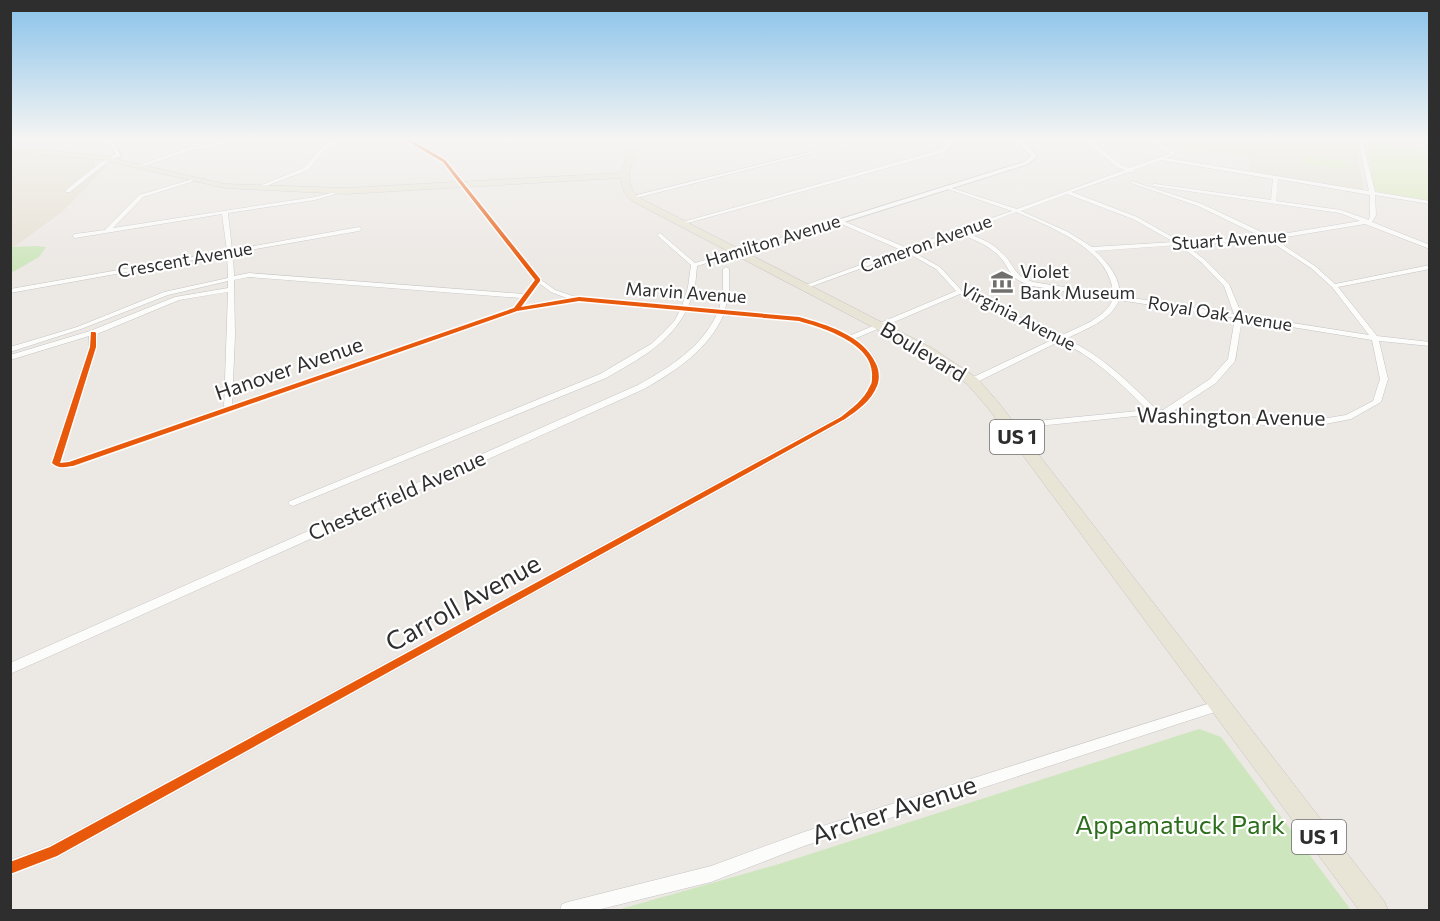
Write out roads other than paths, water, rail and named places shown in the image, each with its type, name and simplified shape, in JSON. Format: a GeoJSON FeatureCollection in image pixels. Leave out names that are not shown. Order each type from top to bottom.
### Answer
{"type":"FeatureCollection","features":[{"type":"Feature","properties":{"kind":"main road"},"geometry":{"type":"LineString","coordinates":[[210,182],[256,188],[340,191],[511,182]]}},
{"type":"Feature","properties":{"kind":"main road"},"geometry":{"type":"LineString","coordinates":[[624,182],[632,197]]}},
{"type":"Feature","properties":{"kind":"main road","name":"Boulevard"},"geometry":{"type":"LineString","coordinates":[[632,197],[943,360],[972,381],[1374,910]]}},
{"type":"Feature","properties":{"kind":"street"},"geometry":{"type":"LineString","coordinates":[[68,191],[79,182]]}},
{"type":"Feature","properties":{"kind":"street"},"geometry":{"type":"LineString","coordinates":[[107,231],[141,196],[188,182]]}},
{"type":"Feature","properties":{"kind":"street"},"geometry":{"type":"LineString","coordinates":[[256,188],[273,182]]}},
{"type":"Feature","properties":{"kind":"street"},"geometry":{"type":"LineString","coordinates":[[460,182],[538,280],[516,309]]}},
{"type":"Feature","properties":{"kind":"street"},"geometry":{"type":"LineString","coordinates":[[632,197],[693,182]]}},
{"type":"Feature","properties":{"kind":"street"},"geometry":{"type":"LineString","coordinates":[[682,223],[830,182]]}},
{"type":"Feature","properties":{"kind":"street","name":"Hamilton Avenue"},"geometry":{"type":"LineString","coordinates":[[694,265],[966,182]]}},
{"type":"Feature","properties":{"kind":"street","name":"Cameron Avenue"},"geometry":{"type":"LineString","coordinates":[[805,287],[1099,182]]}},
{"type":"Feature","properties":{"kind":"street"},"geometry":{"type":"LineString","coordinates":[[1133,182],[1374,217]]}},
{"type":"Feature","properties":{"kind":"street","name":"Washington Avenue"},"geometry":{"type":"LineString","coordinates":[[1008,426],[1155,412],[1264,422],[1316,423],[1348,417],[1377,402],[1384,379],[1375,338],[1334,286],[1313,267],[1269,238],[1200,205],[1133,182]]}},
{"type":"Feature","properties":{"kind":"street"},"geometry":{"type":"LineString","coordinates":[[1273,202],[1275,182]]}},
{"type":"Feature","properties":{"kind":"street"},"geometry":{"type":"LineString","coordinates":[[1299,182],[1430,203]]}},
{"type":"Feature","properties":{"kind":"street"},"geometry":{"type":"LineString","coordinates":[[1369,182],[1374,217]]}},
{"type":"Feature","properties":{"kind":"street"},"geometry":{"type":"LineString","coordinates":[[947,188],[1017,212],[1065,232],[1090,249],[1108,266],[1116,286],[1117,298],[1112,309],[1104,315],[972,381]]}},
{"type":"Feature","properties":{"kind":"street"},"geometry":{"type":"LineString","coordinates":[[75,236],[326,196],[340,191]]}},
{"type":"Feature","properties":{"kind":"street"},"geometry":{"type":"LineString","coordinates":[[1069,193],[1135,218],[1181,244],[1203,261],[1227,285],[1239,317],[1232,358],[1213,381],[1166,412]]}},
{"type":"Feature","properties":{"kind":"street"},"geometry":{"type":"LineString","coordinates":[[1341,212],[1430,247]]}},
{"type":"Feature","properties":{"kind":"street"},"geometry":{"type":"LineString","coordinates":[[225,213],[232,280],[228,410]]}},
{"type":"Feature","properties":{"kind":"street"},"geometry":{"type":"LineString","coordinates":[[1367,222],[1374,217]]}},
{"type":"Feature","properties":{"kind":"street","name":"Virginia Avenue"},"geometry":{"type":"LineString","coordinates":[[839,221],[908,251],[938,268],[960,292],[1061,338],[1100,361],[1155,412]]}},
{"type":"Feature","properties":{"kind":"street","name":"Stuart Avenue"},"geometry":{"type":"LineString","coordinates":[[1090,249],[1269,238],[1367,222]]}},
{"type":"Feature","properties":{"kind":"street","name":"Crescent Avenue"},"geometry":{"type":"LineString","coordinates":[[10,291],[359,229]]}},
{"type":"Feature","properties":{"kind":"street","name":"Royal Oak Avenue"},"geometry":{"type":"LineString","coordinates":[[960,232],[993,248],[1005,261],[1012,275],[1023,281],[1239,317],[1430,344]]}},
{"type":"Feature","properties":{"kind":"street"},"geometry":{"type":"LineString","coordinates":[[660,235],[694,265]]}},
{"type":"Feature","properties":{"kind":"street","name":"Chesterfield Avenue"},"geometry":{"type":"LineString","coordinates":[[293,503],[603,376],[637,357],[668,333],[687,309],[693,284],[694,265]]}},
{"type":"Feature","properties":{"kind":"street"},"geometry":{"type":"LineString","coordinates":[[1334,286],[1430,267]]}},
{"type":"Feature","properties":{"kind":"street","name":"Chesterfield Avenue"},"geometry":{"type":"LineString","coordinates":[[10,669],[641,387],[665,374],[708,339],[723,311],[727,297],[726,269]]}},
{"type":"Feature","properties":{"kind":"street"},"geometry":{"type":"LineString","coordinates":[[10,350],[95,323],[166,293],[257,275],[525,296]]}},
{"type":"Feature","properties":{"kind":"street","name":"Marvin Avenue"},"geometry":{"type":"LineString","coordinates":[[538,280],[552,291],[579,299],[800,319],[851,338]]}},
{"type":"Feature","properties":{"kind":"street"},"geometry":{"type":"LineString","coordinates":[[10,358],[93,333],[177,298],[232,289]]}},
{"type":"Feature","properties":{"kind":"street"},"geometry":{"type":"LineString","coordinates":[[851,338],[960,292]]}},
{"type":"Feature","properties":{"kind":"street","name":"Marvin Avenue"},"geometry":{"type":"LineString","coordinates":[[516,309],[579,299]]}},
{"type":"Feature","properties":{"kind":"street","name":"Hanover Avenue"},"geometry":{"type":"LineString","coordinates":[[93,333],[93,346],[56,463],[58,465],[70,464],[516,309]]}},
{"type":"Feature","properties":{"kind":"street","name":"Carroll Avenue"},"geometry":{"type":"LineString","coordinates":[[10,868],[53,852],[843,418],[865,402],[876,383],[875,368],[871,359],[864,349],[851,338]]}},
{"type":"Feature","properties":{"kind":"street","name":"Archer Avenue"},"geometry":{"type":"LineString","coordinates":[[568,910],[711,874],[804,839],[1220,705]]}},
{"type":"Feature","properties":{"kind":"place","name":"Violet Bank Museum"},"geometry":{"type":"Point","coordinates":[1002,282]}},
{"type":"Feature","properties":{"kind":"park label","name":"Appamatuck Park"},"geometry":{"type":"Point","coordinates":[1180,825]}}]}
